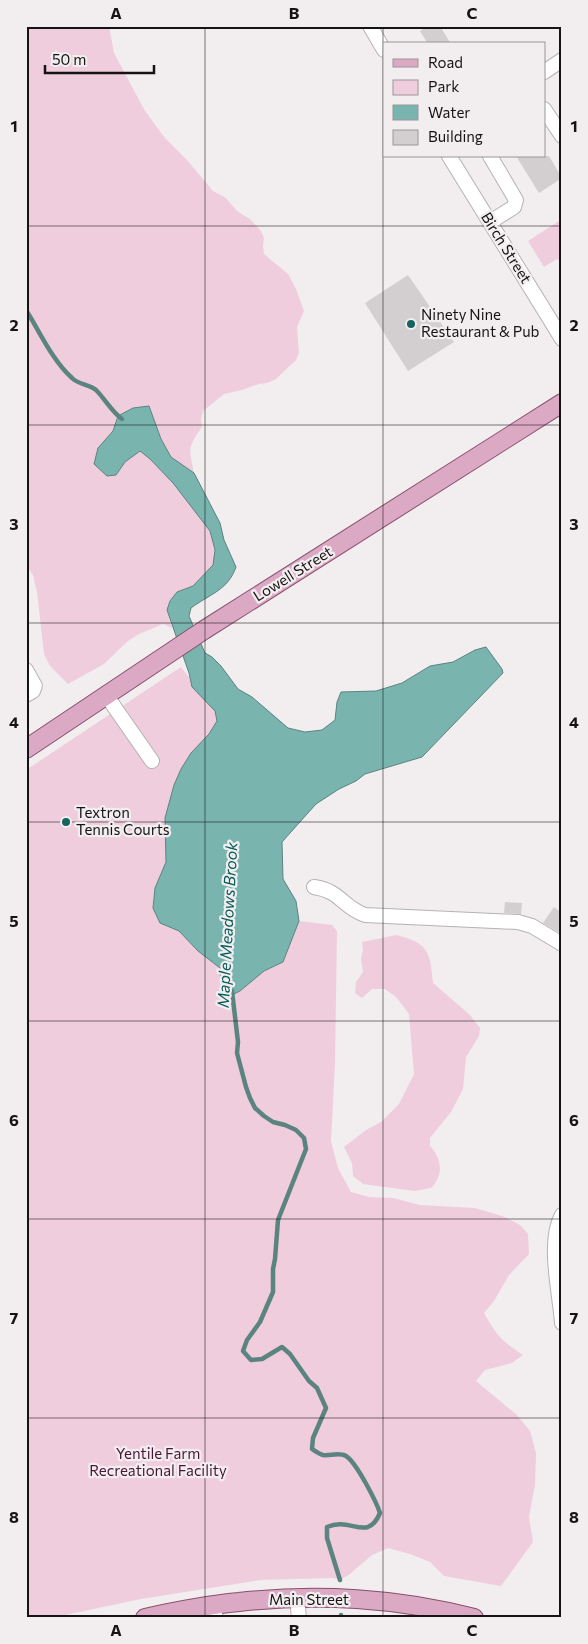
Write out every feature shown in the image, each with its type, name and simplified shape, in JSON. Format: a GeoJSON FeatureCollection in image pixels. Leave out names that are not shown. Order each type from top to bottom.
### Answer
{"type":"FeatureCollection","features":[{"type":"Feature","properties":{"kind":"main road","name":"Lowell Street"},"geometry":{"type":"LineString","coordinates":[[26,749],[204,630],[562,403]]}},
{"type":"Feature","properties":{"kind":"main road","name":"Main Street"},"geometry":{"type":"LineString","coordinates":[[145,1618],[214,1612],[241,1601],[297,1598],[385,1602],[474,1618]]}},
{"type":"Feature","properties":{"kind":"street"},"geometry":{"type":"LineString","coordinates":[[370,26],[383,48]]}},
{"type":"Feature","properties":{"kind":"street"},"geometry":{"type":"LineString","coordinates":[[546,71],[562,60]]}},
{"type":"Feature","properties":{"kind":"street"},"geometry":{"type":"LineString","coordinates":[[546,112],[562,136]]}},
{"type":"Feature","properties":{"kind":"street","name":"Birch Street"},"geometry":{"type":"LineString","coordinates":[[451,158],[562,339]]}},
{"type":"Feature","properties":{"kind":"street"},"geometry":{"type":"LineString","coordinates":[[490,222],[514,207],[516,200],[491,158]]}},
{"type":"Feature","properties":{"kind":"street"},"geometry":{"type":"LineString","coordinates":[[26,670],[35,686],[34,691],[26,695]]}},
{"type":"Feature","properties":{"kind":"street"},"geometry":{"type":"LineString","coordinates":[[106,695],[152,761]]}},
{"type":"Feature","properties":{"kind":"street"},"geometry":{"type":"LineString","coordinates":[[314,887],[332,892],[350,908],[365,915],[518,922],[532,926],[562,944]]}},
{"type":"Feature","properties":{"kind":"street"},"geometry":{"type":"LineString","coordinates":[[562,1215],[557,1225],[554,1247],[562,1323]]}},
{"type":"Feature","properties":{"kind":"street"},"geometry":{"type":"LineString","coordinates":[[297,1598],[299,1618]]}},
{"type":"Feature","properties":{"kind":"green space"},"geometry":{"type":"Polygon","coordinates":[[[26,26],[109,26],[114,53],[145,111],[165,138],[187,160],[213,191],[226,198],[237,211],[250,219],[261,231],[264,238],[264,254],[288,274],[304,311],[297,327],[299,353],[296,360],[276,379],[224,394],[203,411],[202,427],[190,449],[194,473],[171,457],[161,439],[118,416],[113,431],[98,448],[116,475],[125,462],[140,451],[150,459],[173,483],[210,531],[215,550],[213,565],[193,586],[177,592],[167,610],[172,628],[163,624],[139,634],[128,641],[104,664],[68,684],[50,666],[44,654],[37,592],[33,575],[26,565],[26,26]]]}},
{"type":"Feature","properties":{"kind":"green space"},"geometry":{"type":"Polygon","coordinates":[[[562,219],[562,258],[544,267],[528,241],[562,219]]]}},
{"type":"Feature","properties":{"kind":"green space","name":"Yentile Farm Recreational Facility"},"geometry":{"type":"Polygon","coordinates":[[[181,667],[255,762],[240,991],[264,971],[283,962],[299,921],[332,925],[337,931],[335,1063],[331,1141],[338,1168],[351,1192],[369,1197],[393,1198],[420,1205],[475,1208],[505,1217],[520,1225],[528,1234],[529,1254],[509,1275],[494,1301],[484,1313],[500,1337],[523,1355],[512,1363],[485,1370],[476,1381],[517,1415],[530,1431],[536,1453],[535,1485],[529,1517],[533,1542],[501,1586],[444,1576],[430,1562],[388,1548],[372,1555],[340,1580],[333,1578],[261,1580],[141,1599],[51,1618],[26,1618],[26,770],[181,667]]]}},
{"type":"Feature","properties":{"kind":"green space"},"geometry":{"type":"Polygon","coordinates":[[[396,935],[415,942],[426,950],[431,964],[433,983],[470,1015],[480,1028],[479,1036],[466,1057],[463,1089],[451,1112],[430,1138],[430,1146],[437,1156],[440,1167],[438,1178],[431,1188],[415,1191],[363,1184],[353,1176],[352,1163],[344,1147],[366,1130],[381,1122],[399,1104],[414,1074],[409,1014],[396,997],[385,989],[372,989],[362,998],[355,993],[356,982],[363,972],[361,959],[362,942],[396,935]]]}},
{"type":"Feature","properties":{"kind":"water"},"geometry":{"type":"Polygon","coordinates":[[[149,406],[161,439],[171,457],[194,473],[220,523],[224,540],[236,567],[233,575],[218,591],[191,608],[189,616],[205,653],[221,666],[238,689],[252,697],[288,728],[305,732],[322,730],[335,720],[337,702],[341,692],[376,691],[402,683],[430,666],[453,662],[475,650],[486,647],[503,673],[422,757],[365,774],[356,781],[339,789],[316,804],[282,842],[283,879],[296,901],[299,921],[283,962],[264,971],[240,991],[232,995],[222,983],[220,968],[198,951],[179,931],[160,923],[153,908],[155,888],[166,862],[165,818],[174,785],[191,753],[209,734],[217,721],[215,711],[192,687],[167,610],[170,601],[177,592],[193,586],[213,565],[215,550],[210,531],[173,483],[140,451],[125,462],[116,475],[107,476],[94,464],[98,448],[113,431],[118,416],[133,408],[149,406]]]}},
{"type":"Feature","properties":{"kind":"building"},"geometry":{"type":"Polygon","coordinates":[[[427,26],[440,26],[450,42],[427,42],[420,31],[427,26]]]}},
{"type":"Feature","properties":{"kind":"building"},"geometry":{"type":"Polygon","coordinates":[[[546,156],[549,156],[562,178],[539,193],[517,158],[546,158],[546,156]]]}},
{"type":"Feature","properties":{"kind":"building","name":"Ninety Nine Restaurant & Pub"},"geometry":{"type":"Polygon","coordinates":[[[408,275],[454,342],[408,371],[365,303],[408,275]]]}},
{"type":"Feature","properties":{"kind":"building"},"geometry":{"type":"Polygon","coordinates":[[[505,902],[522,903],[521,914],[504,913],[505,902]]]}},
{"type":"Feature","properties":{"kind":"building"},"geometry":{"type":"Polygon","coordinates":[[[554,907],[562,913],[562,927],[558,932],[543,923],[554,907]]]}},
{"type":"Feature","properties":{"kind":"waterway","name":"Maple Meadows Brook"},"geometry":{"type":"LineString","coordinates":[[26,310],[52,354],[65,371],[75,380],[96,390],[122,419]]}},
{"type":"Feature","properties":{"kind":"waterway","name":"Maple Meadows Brook"},"geometry":{"type":"LineString","coordinates":[[232,991],[238,1042],[237,1053],[250,1098],[255,1108],[264,1116],[273,1122],[296,1130],[304,1138],[306,1149],[278,1220],[273,1269],[273,1292],[260,1322],[247,1340],[243,1351],[251,1360],[262,1359],[282,1347],[290,1354],[309,1381],[317,1388],[326,1408],[313,1438],[312,1449],[323,1455],[340,1454],[346,1456],[355,1466],[378,1507],[380,1513],[375,1522],[370,1526],[364,1528],[336,1524],[327,1527],[327,1538],[340,1580]]}},
{"type":"Feature","properties":{"kind":"place","name":"Ninety Nine Restaurant & Pub"},"geometry":{"type":"Point","coordinates":[411,324]}},
{"type":"Feature","properties":{"kind":"place","name":"Textron Tennis Courts"},"geometry":{"type":"Point","coordinates":[66,822]}}]}
